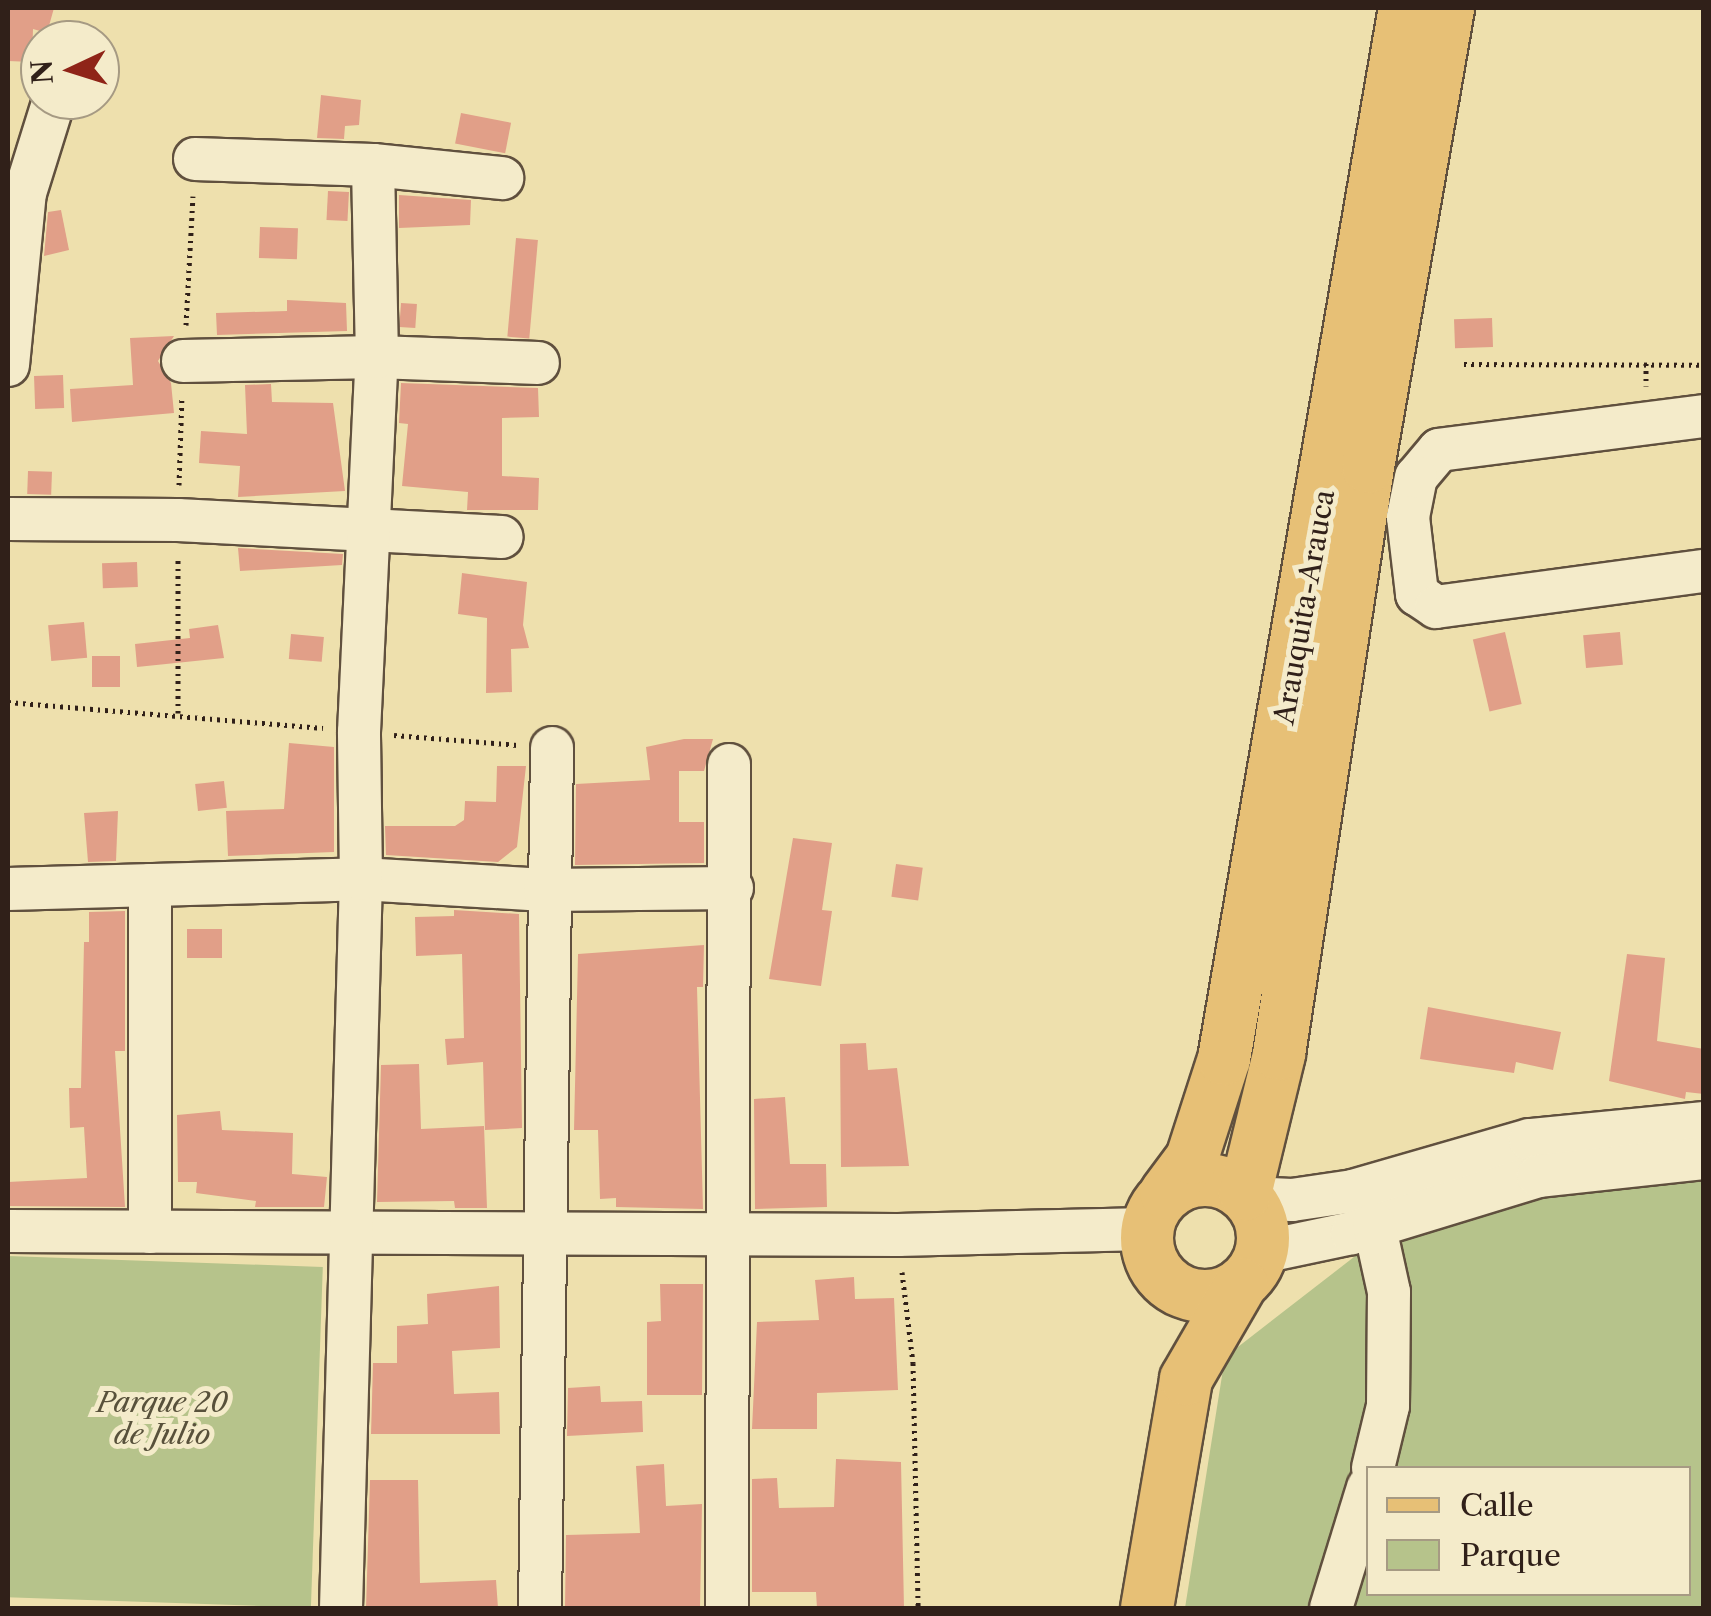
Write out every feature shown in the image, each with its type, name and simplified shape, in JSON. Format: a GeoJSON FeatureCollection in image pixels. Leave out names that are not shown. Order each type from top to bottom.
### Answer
{"type":"FeatureCollection","features":[{"type":"Feature","properties":{"kind":"main road","name":"Arauquita-Arauca"},"geometry":{"type":"LineString","coordinates":[[1156,1230],[1192,1158],[1224,1059],[1405,8]]}},
{"type":"Feature","properties":{"kind":"main road","name":"Arauquita-Arauca"},"geometry":{"type":"LineString","coordinates":[[1247,1196],[1279,1054],[1368,467],[1448,8]]}},
{"type":"Feature","properties":{"kind":"main road"},"geometry":{"type":"LineString","coordinates":[[1147,1608],[1186,1379],[1251,1268],[1263,1233],[1247,1196],[1214,1179],[1180,1184],[1156,1230],[1186,1379]]}},
{"type":"Feature","properties":{"kind":"main road"},"geometry":{"type":"LineString","coordinates":[[1156,1230],[1194,1296],[1226,1293],[1251,1268]]}},
{"type":"Feature","properties":{"kind":"street"},"geometry":{"type":"LineString","coordinates":[[8,366],[26,193],[48,120]]}},
{"type":"Feature","properties":{"kind":"street"},"geometry":{"type":"LineString","coordinates":[[196,160],[373,165],[502,178]]}},
{"type":"Feature","properties":{"kind":"street"},"geometry":{"type":"LineString","coordinates":[[341,1608],[361,879],[358,732],[372,528],[378,357],[373,165]]}},
{"type":"Feature","properties":{"kind":"street"},"geometry":{"type":"LineString","coordinates":[[183,361],[378,357],[538,363]]}},
{"type":"Feature","properties":{"kind":"street"},"geometry":{"type":"LineString","coordinates":[[1704,416],[1439,450],[1416,477],[1408,517],[1417,594],[1436,607],[1704,571]]}},
{"type":"Feature","properties":{"kind":"street"},"geometry":{"type":"LineString","coordinates":[[8,519],[178,520],[502,538]]}},
{"type":"Feature","properties":{"kind":"street"},"geometry":{"type":"LineString","coordinates":[[540,1608],[545,890],[552,748]]}},
{"type":"Feature","properties":{"kind":"street"},"geometry":{"type":"LineString","coordinates":[[726,1608],[732,888],[729,764]]}},
{"type":"Feature","properties":{"kind":"street"},"geometry":{"type":"LineString","coordinates":[[8,890],[361,879],[545,890],[732,888]]}},
{"type":"Feature","properties":{"kind":"street"},"geometry":{"type":"LineString","coordinates":[[150,885],[150,1232]]}},
{"type":"Feature","properties":{"kind":"street"},"geometry":{"type":"LineString","coordinates":[[1247,1196],[1292,1200],[1353,1191],[1530,1140],[1704,1122]]}},
{"type":"Feature","properties":{"kind":"street"},"geometry":{"type":"LineString","coordinates":[[1251,1268],[1374,1224],[1538,1176],[1704,1158]]}},
{"type":"Feature","properties":{"kind":"street"},"geometry":{"type":"LineString","coordinates":[[1373,1466],[1388,1406],[1388,1292],[1374,1224]]}},
{"type":"Feature","properties":{"kind":"street"},"geometry":{"type":"LineString","coordinates":[[8,1231],[898,1235],[1156,1230]]}},
{"type":"Feature","properties":{"kind":"street"},"geometry":{"type":"LineString","coordinates":[[1332,1608],[1366,1495]]}},
{"type":"Feature","properties":{"kind":"path"},"geometry":{"type":"LineString","coordinates":[[178,712],[183,361],[196,160]]}},
{"type":"Feature","properties":{"kind":"path"},"geometry":{"type":"LineString","coordinates":[[1464,364],[1704,365]]}},
{"type":"Feature","properties":{"kind":"path"},"geometry":{"type":"LineString","coordinates":[[8,702],[178,712],[552,748]]}},
{"type":"Feature","properties":{"kind":"path"},"geometry":{"type":"LineString","coordinates":[[898,1235],[913,1364],[918,1608]]}},
{"type":"Feature","properties":{"kind":"green space"},"geometry":{"type":"Polygon","coordinates":[[[1608,1174],[1703,1178],[1703,1608],[1185,1608],[1225,1357],[1363,1250],[1608,1174]]]}},
{"type":"Feature","properties":{"kind":"green space","name":"Parque 20 de Julio"},"geometry":{"type":"Polygon","coordinates":[[[8,1256],[323,1267],[311,1608],[8,1597],[8,1256]]]}},
{"type":"Feature","properties":{"kind":"building"},"geometry":{"type":"Polygon","coordinates":[[[8,8],[54,8],[51,20],[20,20],[20,62],[8,61],[8,8]]]}},
{"type":"Feature","properties":{"kind":"building"},"geometry":{"type":"Polygon","coordinates":[[[321,95],[361,100],[359,125],[345,126],[344,139],[317,138],[321,95]]]}},
{"type":"Feature","properties":{"kind":"building"},"geometry":{"type":"Polygon","coordinates":[[[461,113],[511,123],[505,153],[455,143],[461,113]]]}},
{"type":"Feature","properties":{"kind":"building"},"geometry":{"type":"Polygon","coordinates":[[[328,191],[349,192],[347,221],[326,220],[328,191]]]}},
{"type":"Feature","properties":{"kind":"building"},"geometry":{"type":"Polygon","coordinates":[[[399,195],[471,200],[470,225],[399,228],[399,195]]]}},
{"type":"Feature","properties":{"kind":"building"},"geometry":{"type":"Polygon","coordinates":[[[61,210],[69,250],[44,256],[48,212],[61,210]]]}},
{"type":"Feature","properties":{"kind":"building"},"geometry":{"type":"Polygon","coordinates":[[[260,227],[298,228],[297,259],[259,258],[260,227]]]}},
{"type":"Feature","properties":{"kind":"building"},"geometry":{"type":"Polygon","coordinates":[[[516,238],[538,240],[529,339],[507,337],[516,238]]]}},
{"type":"Feature","properties":{"kind":"building"},"geometry":{"type":"Polygon","coordinates":[[[287,300],[346,303],[347,331],[217,335],[216,313],[287,311],[287,300]]]}},
{"type":"Feature","properties":{"kind":"building"},"geometry":{"type":"Polygon","coordinates":[[[401,303],[417,304],[415,328],[399,327],[401,303]]]}},
{"type":"Feature","properties":{"kind":"building"},"geometry":{"type":"Polygon","coordinates":[[[1492,318],[1493,347],[1455,348],[1454,319],[1492,318]]]}},
{"type":"Feature","properties":{"kind":"building"},"geometry":{"type":"Polygon","coordinates":[[[174,336],[158,361],[171,383],[174,413],[72,422],[70,389],[133,385],[130,338],[174,336]]]}},
{"type":"Feature","properties":{"kind":"building"},"geometry":{"type":"Polygon","coordinates":[[[63,375],[64,408],[35,409],[34,376],[63,375]]]}},
{"type":"Feature","properties":{"kind":"building"},"geometry":{"type":"Polygon","coordinates":[[[401,383],[538,388],[539,417],[502,418],[502,476],[539,478],[538,510],[467,510],[468,492],[402,486],[408,424],[399,423],[401,383]]]}},
{"type":"Feature","properties":{"kind":"building"},"geometry":{"type":"Polygon","coordinates":[[[271,384],[272,402],[333,403],[345,491],[238,497],[240,466],[199,463],[201,431],[247,434],[245,385],[271,384]]]}},
{"type":"Feature","properties":{"kind":"building"},"geometry":{"type":"Polygon","coordinates":[[[28,471],[52,472],[51,495],[27,494],[28,471]]]}},
{"type":"Feature","properties":{"kind":"building"},"geometry":{"type":"Polygon","coordinates":[[[238,548],[343,554],[342,565],[240,571],[238,548]]]}},
{"type":"Feature","properties":{"kind":"building"},"geometry":{"type":"Polygon","coordinates":[[[137,562],[138,587],[103,588],[102,563],[137,562]]]}},
{"type":"Feature","properties":{"kind":"building"},"geometry":{"type":"Polygon","coordinates":[[[462,573],[527,582],[523,625],[529,648],[511,649],[512,692],[486,693],[487,618],[458,614],[462,573]]]}},
{"type":"Feature","properties":{"kind":"building"},"geometry":{"type":"Polygon","coordinates":[[[84,622],[87,658],[51,661],[48,625],[84,622]]]}},
{"type":"Feature","properties":{"kind":"building"},"geometry":{"type":"Polygon","coordinates":[[[218,625],[224,658],[137,667],[135,644],[190,638],[189,629],[218,625]]]}},
{"type":"Feature","properties":{"kind":"building"},"geometry":{"type":"Polygon","coordinates":[[[1505,632],[1522,704],[1489,712],[1473,639],[1505,632]]]}},
{"type":"Feature","properties":{"kind":"building"},"geometry":{"type":"Polygon","coordinates":[[[1620,632],[1623,665],[1586,668],[1583,635],[1620,632]]]}},
{"type":"Feature","properties":{"kind":"building"},"geometry":{"type":"Polygon","coordinates":[[[291,634],[324,637],[322,662],[289,659],[291,634]]]}},
{"type":"Feature","properties":{"kind":"building"},"geometry":{"type":"Polygon","coordinates":[[[92,656],[120,656],[120,687],[92,687],[92,656]]]}},
{"type":"Feature","properties":{"kind":"building"},"geometry":{"type":"Polygon","coordinates":[[[684,739],[713,739],[704,771],[679,771],[679,822],[704,822],[704,863],[575,865],[576,784],[650,780],[646,747],[684,739]]]}},
{"type":"Feature","properties":{"kind":"building"},"geometry":{"type":"Polygon","coordinates":[[[289,743],[334,747],[334,852],[228,856],[226,811],[284,809],[289,743]]]}},
{"type":"Feature","properties":{"kind":"building"},"geometry":{"type":"Polygon","coordinates":[[[497,766],[526,766],[517,847],[498,862],[386,855],[385,826],[455,826],[464,820],[465,801],[496,802],[497,766]]]}},
{"type":"Feature","properties":{"kind":"building"},"geometry":{"type":"Polygon","coordinates":[[[224,781],[227,808],[198,811],[195,784],[224,781]]]}},
{"type":"Feature","properties":{"kind":"building"},"geometry":{"type":"Polygon","coordinates":[[[118,811],[116,861],[88,862],[84,813],[118,811]]]}},
{"type":"Feature","properties":{"kind":"building"},"geometry":{"type":"Polygon","coordinates":[[[793,838],[832,843],[822,910],[832,911],[821,986],[769,979],[793,838]]]}},
{"type":"Feature","properties":{"kind":"building"},"geometry":{"type":"Polygon","coordinates":[[[896,864],[923,868],[918,900],[891,897],[896,864]]]}},
{"type":"Feature","properties":{"kind":"building"},"geometry":{"type":"Polygon","coordinates":[[[454,910],[519,914],[522,1128],[485,1130],[483,1062],[447,1065],[445,1039],[464,1038],[462,954],[416,956],[415,917],[454,916],[454,910]]]}},
{"type":"Feature","properties":{"kind":"building"},"geometry":{"type":"Polygon","coordinates":[[[125,911],[125,1051],[115,1051],[125,1207],[8,1206],[8,1182],[87,1178],[84,1127],[70,1128],[69,1088],[81,1088],[84,942],[89,942],[89,912],[125,911]]]}},
{"type":"Feature","properties":{"kind":"building"},"geometry":{"type":"Polygon","coordinates":[[[187,929],[222,929],[222,958],[187,958],[187,929]]]}},
{"type":"Feature","properties":{"kind":"building"},"geometry":{"type":"Polygon","coordinates":[[[704,945],[703,987],[697,987],[703,1209],[616,1207],[616,1198],[600,1199],[598,1130],[574,1130],[578,954],[704,945]]]}},
{"type":"Feature","properties":{"kind":"building"},"geometry":{"type":"Polygon","coordinates":[[[1627,954],[1665,958],[1657,1041],[1704,1049],[1704,1094],[1686,1092],[1685,1099],[1609,1081],[1627,954]]]}},
{"type":"Feature","properties":{"kind":"building"},"geometry":{"type":"Polygon","coordinates":[[[1428,1007],[1561,1032],[1553,1070],[1516,1062],[1514,1073],[1420,1059],[1428,1007]]]}},
{"type":"Feature","properties":{"kind":"building"},"geometry":{"type":"Polygon","coordinates":[[[866,1043],[868,1070],[897,1068],[909,1166],[841,1167],[840,1044],[866,1043]]]}},
{"type":"Feature","properties":{"kind":"building"},"geometry":{"type":"Polygon","coordinates":[[[419,1064],[421,1129],[484,1126],[487,1208],[455,1208],[454,1201],[377,1202],[381,1065],[419,1064]]]}},
{"type":"Feature","properties":{"kind":"building"},"geometry":{"type":"Polygon","coordinates":[[[785,1097],[790,1164],[826,1164],[827,1207],[755,1209],[754,1099],[785,1097]]]}},
{"type":"Feature","properties":{"kind":"building"},"geometry":{"type":"Polygon","coordinates":[[[220,1111],[222,1130],[293,1133],[292,1174],[327,1177],[324,1207],[255,1207],[256,1201],[196,1193],[197,1182],[178,1182],[177,1115],[220,1111]]]}},
{"type":"Feature","properties":{"kind":"building"},"geometry":{"type":"Polygon","coordinates":[[[854,1277],[855,1299],[894,1298],[898,1390],[817,1393],[817,1429],[752,1429],[757,1322],[819,1320],[815,1280],[854,1277]]]}},
{"type":"Feature","properties":{"kind":"building"},"geometry":{"type":"Polygon","coordinates":[[[660,1284],[703,1284],[702,1395],[647,1395],[647,1322],[661,1321],[660,1284]]]}},
{"type":"Feature","properties":{"kind":"building"},"geometry":{"type":"Polygon","coordinates":[[[499,1286],[500,1348],[452,1351],[454,1394],[499,1392],[500,1434],[371,1434],[373,1363],[397,1363],[397,1326],[428,1324],[427,1294],[499,1286]]]}},
{"type":"Feature","properties":{"kind":"building"},"geometry":{"type":"Polygon","coordinates":[[[600,1386],[601,1402],[642,1401],[643,1432],[567,1436],[568,1388],[600,1386]]]}},
{"type":"Feature","properties":{"kind":"building"},"geometry":{"type":"Polygon","coordinates":[[[836,1459],[901,1462],[904,1608],[817,1608],[816,1592],[752,1592],[752,1479],[777,1478],[779,1508],[834,1507],[836,1459]]]}},
{"type":"Feature","properties":{"kind":"building"},"geometry":{"type":"Polygon","coordinates":[[[664,1464],[666,1506],[702,1504],[700,1608],[565,1608],[566,1535],[640,1533],[636,1466],[664,1464]]]}},
{"type":"Feature","properties":{"kind":"building"},"geometry":{"type":"Polygon","coordinates":[[[370,1480],[418,1480],[420,1583],[496,1580],[498,1608],[366,1608],[370,1480]]]}}]}
